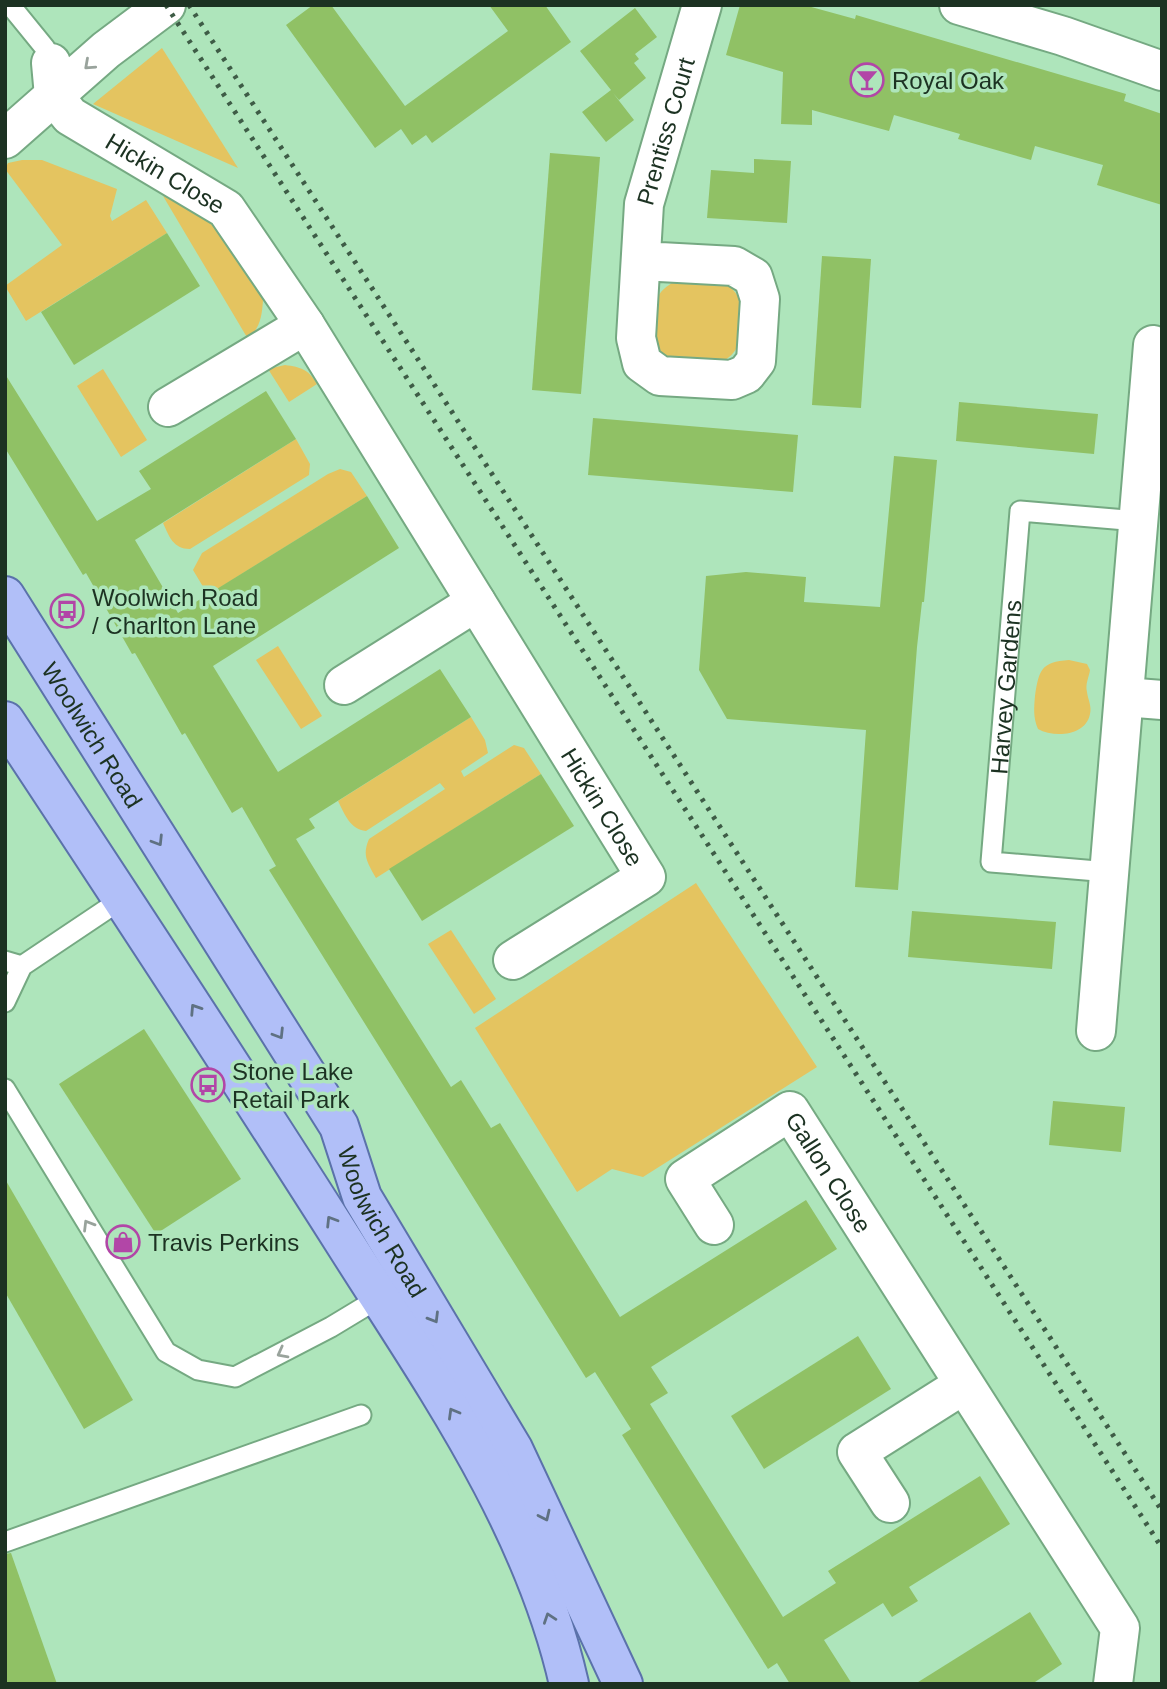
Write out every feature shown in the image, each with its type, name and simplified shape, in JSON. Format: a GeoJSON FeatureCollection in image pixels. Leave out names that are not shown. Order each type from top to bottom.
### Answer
{"type":"FeatureCollection","features":[{"type":"Feature","properties":{"kind":"main road","name":"Woolwich Road"},"geometry":{"type":"LineString","coordinates":[[5,596],[339,1126],[362,1197],[513,1449],[623,1684]]}},
{"type":"Feature","properties":{"kind":"main road","name":"Woolwich Road"},"geometry":{"type":"LineString","coordinates":[[5,721],[229,1061],[484,1466],[526,1552],[563,1657],[569,1684]]}},
{"type":"Feature","properties":{"kind":"street"},"geometry":{"type":"LineString","coordinates":[[5,139],[99,22],[124,5]]}},
{"type":"Feature","properties":{"kind":"street"},"geometry":{"type":"LineString","coordinates":[[5,104],[106,50],[166,5]]}},
{"type":"Feature","properties":{"kind":"street","name":"Prentiss Court"},"geometry":{"type":"LineString","coordinates":[[641,261],[644,204],[702,5]]}},
{"type":"Feature","properties":{"kind":"street"},"geometry":{"type":"LineString","coordinates":[[959,5],[1063,36],[1162,71]]}},
{"type":"Feature","properties":{"kind":"street","name":"Hickin Close"},"geometry":{"type":"LineString","coordinates":[[53,80],[70,116],[226,209],[305,325],[646,877],[513,960]]}},
{"type":"Feature","properties":{"kind":"street"},"geometry":{"type":"LineString","coordinates":[[167,407],[305,325]]}},
{"type":"Feature","properties":{"kind":"street"},"geometry":{"type":"LineString","coordinates":[[1096,1031],[1153,345]]}},
{"type":"Feature","properties":{"kind":"street"},"geometry":{"type":"LineString","coordinates":[[344,685],[476,602]]}},
{"type":"Feature","properties":{"kind":"street"},"geometry":{"type":"LineString","coordinates":[[1124,696],[1162,700]]}},
{"type":"Feature","properties":{"kind":"street","name":"Gallon Close"},"geometry":{"type":"LineString","coordinates":[[714,1225],[685,1179],[790,1111],[1120,1628],[1113,1684]]}},
{"type":"Feature","properties":{"kind":"street"},"geometry":{"type":"LineString","coordinates":[[890,1503],[857,1452],[963,1384]]}},
{"type":"Feature","properties":{"kind":"lane"},"geometry":{"type":"LineString","coordinates":[[10,5],[45,48],[53,80]]}},
{"type":"Feature","properties":{"kind":"lane","name":"Harvey Gardens"},"geometry":{"type":"LineString","coordinates":[[1109,872],[991,863],[1013,592],[1020,511],[1138,521]]}},
{"type":"Feature","properties":{"kind":"lane"},"geometry":{"type":"LineString","coordinates":[[5,1002],[14,963],[122,899]]}},
{"type":"Feature","properties":{"kind":"lane"},"geometry":{"type":"LineString","coordinates":[[5,1089],[166,1352],[187,1364],[198,1370],[235,1377],[331,1327],[379,1298]]}},
{"type":"Feature","properties":{"kind":"lane"},"geometry":{"type":"LineString","coordinates":[[5,1542],[362,1415]]}},
{"type":"Feature","properties":{"kind":"shaded area"},"geometry":{"type":"Polygon","coordinates":[[[162,48],[238,168],[93,104],[162,48]]]}},
{"type":"Feature","properties":{"kind":"shaded area"},"geometry":{"type":"Polygon","coordinates":[[[42,160],[117,189],[110,216],[112,221],[146,200],[167,233],[26,321],[5,286],[62,245],[5,169],[8,163],[42,160]]]}},
{"type":"Feature","properties":{"kind":"shaded area"},"geometry":{"type":"Polygon","coordinates":[[[163,196],[198,213],[217,229],[263,300],[260,321],[248,339],[163,196]]]}},
{"type":"Feature","properties":{"kind":"shaded area"},"geometry":{"type":"Polygon","coordinates":[[[678,279],[721,282],[736,293],[742,310],[742,330],[736,350],[723,361],[709,364],[678,362],[665,357],[658,350],[652,331],[653,310],[661,292],[678,279]]]}},
{"type":"Feature","properties":{"kind":"shaded area"},"geometry":{"type":"Polygon","coordinates":[[[285,365],[304,370],[317,384],[289,402],[268,369],[285,365]]]}},
{"type":"Feature","properties":{"kind":"shaded area"},"geometry":{"type":"Polygon","coordinates":[[[103,369],[147,440],[121,457],[77,386],[103,369]]]}},
{"type":"Feature","properties":{"kind":"shaded area"},"geometry":{"type":"Polygon","coordinates":[[[296,439],[310,464],[309,475],[190,549],[179,547],[172,541],[163,523],[296,439]]]}},
{"type":"Feature","properties":{"kind":"shaded area"},"geometry":{"type":"Polygon","coordinates":[[[340,469],[351,472],[367,496],[208,595],[193,570],[202,553],[340,469]]]}},
{"type":"Feature","properties":{"kind":"shaded area"},"geometry":{"type":"Polygon","coordinates":[[[278,646],[322,716],[301,729],[256,660],[278,646]]]}},
{"type":"Feature","properties":{"kind":"shaded area"},"geometry":{"type":"Polygon","coordinates":[[[1069,660],[1087,664],[1090,670],[1086,686],[1090,714],[1087,721],[1076,731],[1052,734],[1038,729],[1034,709],[1038,680],[1047,665],[1069,660]]]}},
{"type":"Feature","properties":{"kind":"shaded area"},"geometry":{"type":"Polygon","coordinates":[[[471,717],[485,740],[488,753],[461,771],[464,777],[514,745],[524,748],[541,774],[376,878],[366,859],[369,839],[445,789],[440,783],[366,831],[352,824],[338,801],[471,717]]]}},
{"type":"Feature","properties":{"kind":"shaded area"},"geometry":{"type":"Polygon","coordinates":[[[696,883],[817,1067],[643,1177],[612,1169],[577,1192],[475,1028],[696,883]]]}},
{"type":"Feature","properties":{"kind":"shaded area"},"geometry":{"type":"Polygon","coordinates":[[[451,930],[496,999],[474,1014],[428,944],[451,930]]]}},
{"type":"Feature","properties":{"kind":"building"},"geometry":{"type":"Polygon","coordinates":[[[313,5],[331,5],[405,106],[508,31],[489,5],[545,5],[571,42],[432,143],[426,135],[412,145],[401,129],[375,148],[286,25],[313,5]]]}},
{"type":"Feature","properties":{"kind":"building"},"geometry":{"type":"Polygon","coordinates":[[[740,5],[804,5],[855,19],[856,15],[1126,94],[1124,101],[1162,114],[1162,205],[1097,185],[1103,165],[1035,146],[1031,160],[958,139],[960,134],[894,115],[889,131],[812,110],[812,125],[781,124],[783,72],[726,55],[740,5]]]}},
{"type":"Feature","properties":{"kind":"building"},"geometry":{"type":"Polygon","coordinates":[[[635,8],[657,37],[635,54],[639,59],[634,63],[646,78],[619,100],[613,93],[634,120],[606,142],[582,112],[611,90],[580,51],[635,8]]]}},
{"type":"Feature","properties":{"kind":"building"},"geometry":{"type":"Polygon","coordinates":[[[550,153],[600,157],[581,394],[532,390],[550,153]]]}},
{"type":"Feature","properties":{"kind":"building"},"geometry":{"type":"Polygon","coordinates":[[[754,159],[791,161],[787,223],[707,218],[711,170],[754,173],[754,159]]]}},
{"type":"Feature","properties":{"kind":"building"},"geometry":{"type":"Polygon","coordinates":[[[167,233],[200,286],[74,365],[41,312],[167,233]]]}},
{"type":"Feature","properties":{"kind":"building"},"geometry":{"type":"Polygon","coordinates":[[[822,256],[871,259],[861,408],[812,405],[822,256]]]}},
{"type":"Feature","properties":{"kind":"building"},"geometry":{"type":"Polygon","coordinates":[[[5,374],[97,521],[151,489],[139,471],[266,391],[296,439],[135,540],[178,613],[367,496],[399,548],[213,666],[278,772],[440,669],[471,717],[309,819],[315,828],[296,839],[451,1087],[461,1080],[491,1128],[500,1123],[620,1317],[806,1200],[837,1249],[651,1367],[668,1393],[650,1404],[783,1617],[836,1583],[828,1571],[980,1476],[1010,1524],[909,1587],[918,1601],[892,1617],[883,1603],[824,1640],[852,1684],[790,1684],[777,1663],[768,1669],[622,1435],[631,1429],[595,1372],[586,1378],[269,870],[276,866],[242,807],[232,813],[185,733],[182,735],[135,653],[132,654],[86,573],[83,575],[5,448],[5,374]]]}},
{"type":"Feature","properties":{"kind":"building"},"geometry":{"type":"Polygon","coordinates":[[[959,402],[1098,414],[1094,454],[956,441],[959,402]]]}},
{"type":"Feature","properties":{"kind":"building"},"geometry":{"type":"Polygon","coordinates":[[[593,418],[798,435],[793,492],[588,475],[593,418]]]}},
{"type":"Feature","properties":{"kind":"building"},"geometry":{"type":"Polygon","coordinates":[[[894,456],[937,460],[924,602],[917,647],[898,890],[855,887],[866,730],[727,719],[699,670],[706,576],[746,572],[806,577],[804,602],[880,607],[894,456]]]}},
{"type":"Feature","properties":{"kind":"building"},"geometry":{"type":"Polygon","coordinates":[[[541,774],[574,826],[422,921],[389,869],[541,774]]]}},
{"type":"Feature","properties":{"kind":"building"},"geometry":{"type":"Polygon","coordinates":[[[912,911],[1056,922],[1052,969],[908,957],[912,911]]]}},
{"type":"Feature","properties":{"kind":"building"},"geometry":{"type":"Polygon","coordinates":[[[144,1029],[241,1179],[156,1234],[59,1084],[144,1029]]]}},
{"type":"Feature","properties":{"kind":"building"},"geometry":{"type":"Polygon","coordinates":[[[1053,1101],[1125,1107],[1121,1152],[1049,1145],[1053,1101]]]}},
{"type":"Feature","properties":{"kind":"building"},"geometry":{"type":"Polygon","coordinates":[[[5,1179],[133,1400],[84,1429],[5,1292],[5,1179]]]}},
{"type":"Feature","properties":{"kind":"building"},"geometry":{"type":"Polygon","coordinates":[[[858,1336],[891,1389],[764,1469],[731,1416],[858,1336]]]}},
{"type":"Feature","properties":{"kind":"building"},"geometry":{"type":"Polygon","coordinates":[[[11,1553],[57,1684],[5,1684],[5,1554],[11,1553]]]}},
{"type":"Feature","properties":{"kind":"building"},"geometry":{"type":"Polygon","coordinates":[[[1030,1612],[1062,1664],[1032,1684],[915,1684],[1030,1612]]]}},
{"type":"Feature","properties":{"kind":"railway"},"geometry":{"type":"LineString","coordinates":[[166,5],[1162,1548]]}},
{"type":"Feature","properties":{"kind":"railway"},"geometry":{"type":"LineString","coordinates":[[189,5],[1162,1511]]}},
{"type":"Feature","properties":{"kind":"place","name":"Royal Oak"},"geometry":{"type":"Point","coordinates":[867,80]}},
{"type":"Feature","properties":{"kind":"place","name":"Woolwich Road / Charlton Lane"},"geometry":{"type":"Point","coordinates":[67,611]}},
{"type":"Feature","properties":{"kind":"place","name":"Stone Lake Retail Park"},"geometry":{"type":"Point","coordinates":[208,1085]}},
{"type":"Feature","properties":{"kind":"place","name":"Travis Perkins"},"geometry":{"type":"Point","coordinates":[123,1242]}}]}
